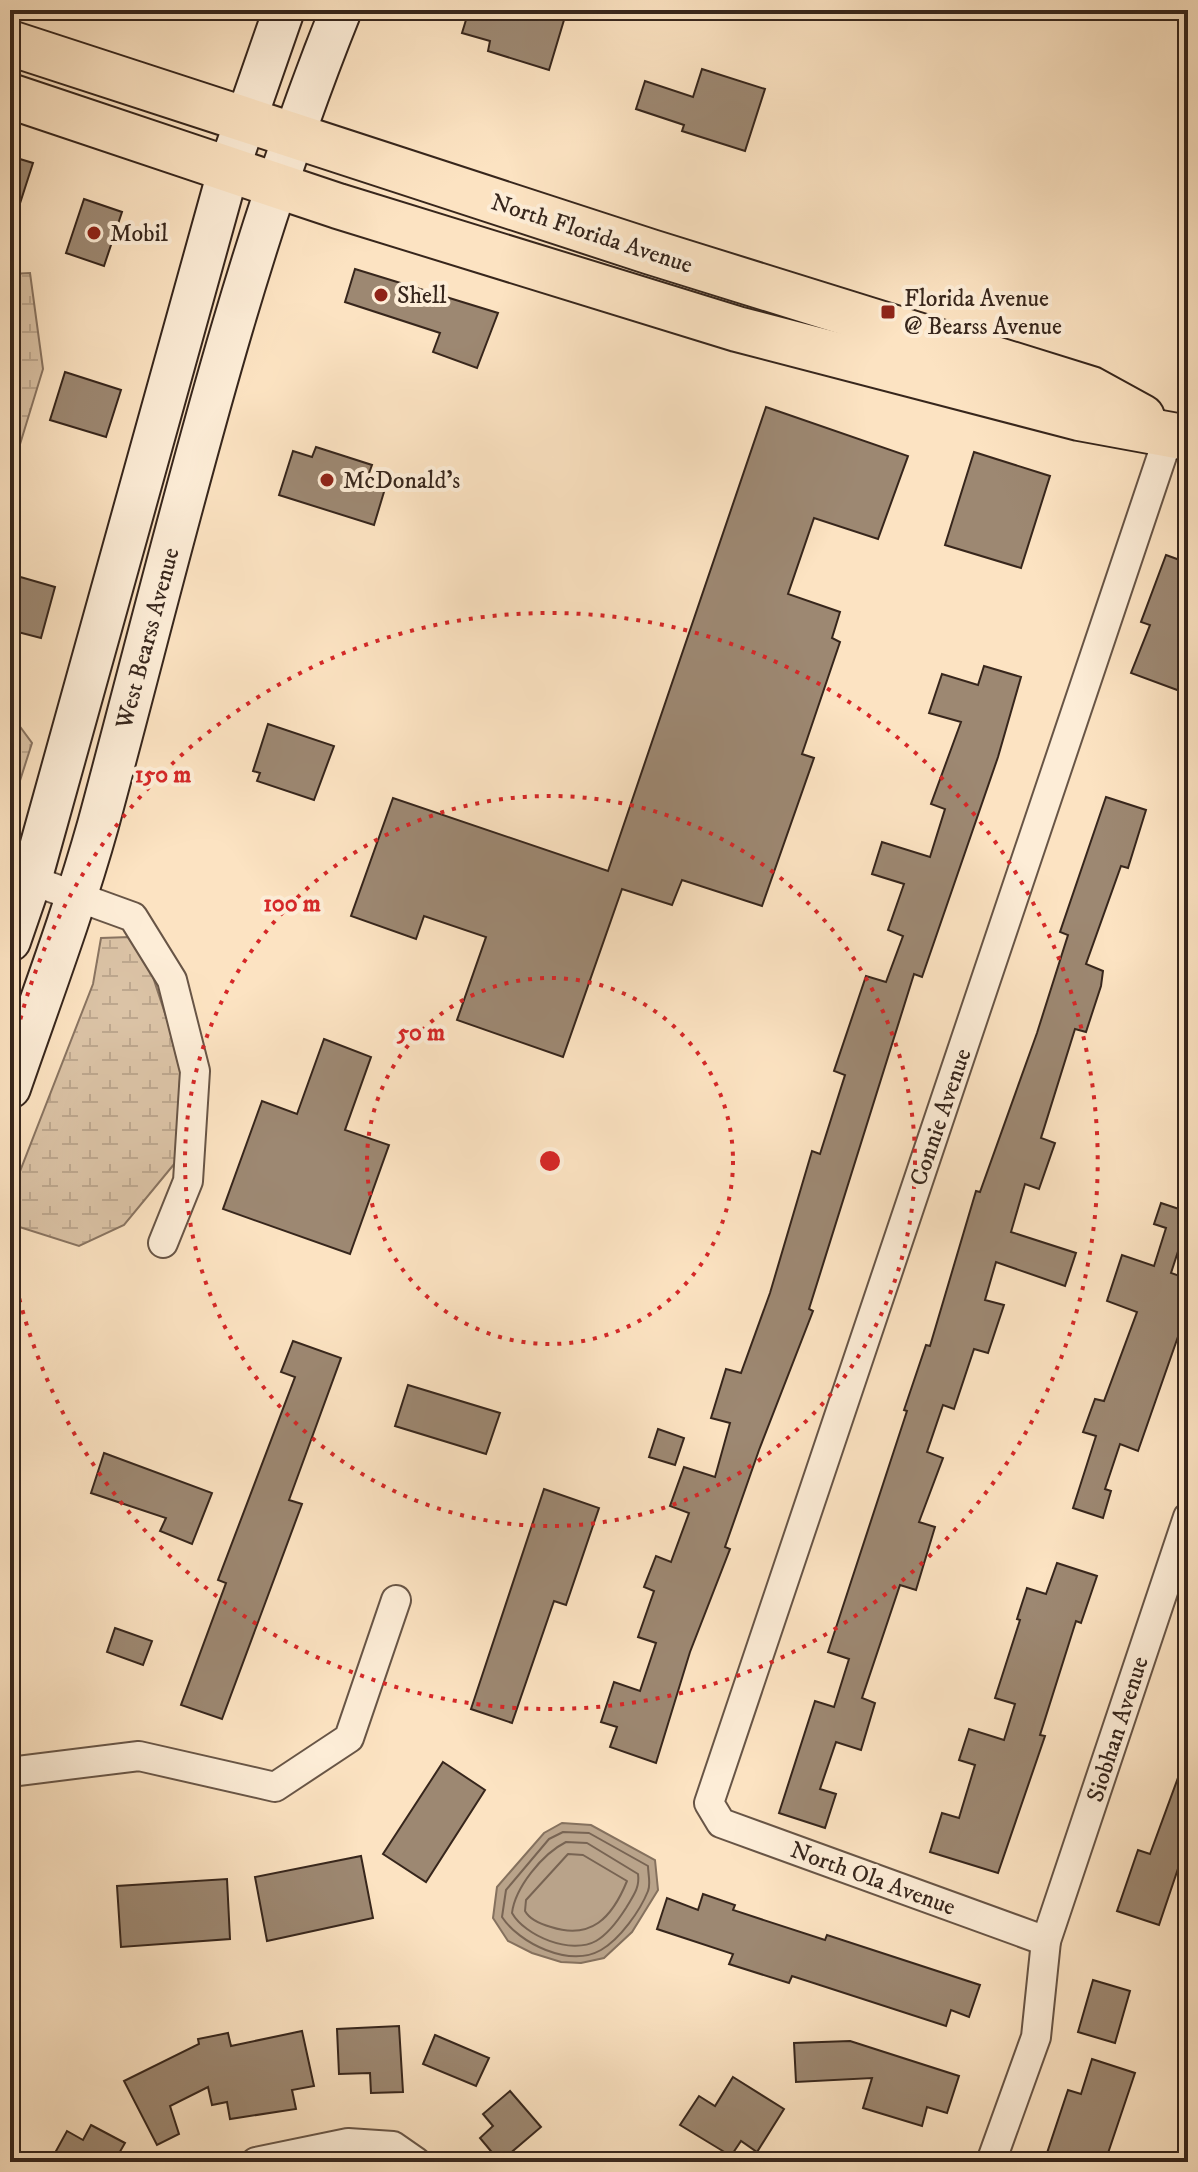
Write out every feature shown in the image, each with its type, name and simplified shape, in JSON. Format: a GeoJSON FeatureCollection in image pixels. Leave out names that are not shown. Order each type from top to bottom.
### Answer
{"type":"FeatureCollection","features":[{"type":"Feature","properties":{"kind":"main road","name":"West Bearss Avenue"},"geometry":{"type":"LineString","coordinates":[[10,941],[31,880],[229,168],[284,10]]}},
{"type":"Feature","properties":{"kind":"main road","name":"West Bearss Avenue"},"geometry":{"type":"LineString","coordinates":[[10,1088],[76,896],[144,640],[277,185],[341,10]]}},
{"type":"Feature","properties":{"kind":"main road","name":"North Florida Avenue"},"geometry":{"type":"LineString","coordinates":[[10,43],[293,137],[1091,389],[1179,435]]}},
{"type":"Feature","properties":{"kind":"main road","name":"North Florida Avenue"},"geometry":{"type":"LineString","coordinates":[[10,96],[277,185],[737,329],[1079,418],[1179,435]]}},
{"type":"Feature","properties":{"kind":"street","name":"Connie Avenue"},"geometry":{"type":"LineString","coordinates":[[709,1803],[1179,435]]}},
{"type":"Feature","properties":{"kind":"street"},"geometry":{"type":"LineString","coordinates":[[31,880],[133,917],[172,980],[195,1062],[188,1181],[163,1243]]}},
{"type":"Feature","properties":{"kind":"street","name":"Siobhan Avenue"},"geometry":{"type":"LineString","coordinates":[[991,2162],[1036,2037],[1046,1941],[1188,1517]]}},
{"type":"Feature","properties":{"kind":"street"},"geometry":{"type":"LineString","coordinates":[[10,1772],[139,1756],[275,1787],[349,1738],[396,1600]]}},
{"type":"Feature","properties":{"kind":"street","name":"North Ola Avenue"},"geometry":{"type":"LineString","coordinates":[[709,1803],[721,1823],[1046,1941]]}},
{"type":"Feature","properties":{"kind":"street"},"geometry":{"type":"LineString","coordinates":[[256,2162],[348,2143],[393,2146],[416,2162]]}},
{"type":"Feature","properties":{"kind":"green space"},"geometry":{"type":"Polygon","coordinates":[[[30,273],[43,369],[10,477],[10,274],[30,273]]]}},
{"type":"Feature","properties":{"kind":"green space"},"geometry":{"type":"Polygon","coordinates":[[[10,713],[32,743],[10,812],[10,713]]]}},
{"type":"Feature","properties":{"kind":"green space"},"geometry":{"type":"Polygon","coordinates":[[[130,937],[151,971],[181,1062],[175,1163],[124,1225],[79,1246],[10,1224],[10,1197],[93,984],[101,938],[130,937]]]}},
{"type":"Feature","properties":{"kind":"water"},"geometry":{"type":"Polygon","coordinates":[[[562,1823],[591,1825],[655,1860],[658,1890],[632,1932],[604,1958],[581,1963],[561,1962],[532,1953],[508,1941],[493,1918],[497,1887],[544,1833],[562,1823]]]}},
{"type":"Feature","properties":{"kind":"building"},"geometry":{"type":"Polygon","coordinates":[[[469,10],[567,10],[549,70],[488,51],[490,41],[462,33],[469,10]]]}},
{"type":"Feature","properties":{"kind":"building"},"geometry":{"type":"Polygon","coordinates":[[[702,69],[765,89],[745,151],[682,131],[684,125],[636,109],[645,81],[693,97],[702,69]]]}},
{"type":"Feature","properties":{"kind":"building"},"geometry":{"type":"Polygon","coordinates":[[[10,156],[33,163],[14,222],[10,222],[10,156]]]}},
{"type":"Feature","properties":{"kind":"building","name":"Mobil"},"geometry":{"type":"Polygon","coordinates":[[[84,199],[122,212],[104,266],[66,253],[84,199]]]}},
{"type":"Feature","properties":{"kind":"building"},"geometry":{"type":"Polygon","coordinates":[[[355,269],[498,313],[477,368],[433,352],[440,333],[345,302],[355,269]]]}},
{"type":"Feature","properties":{"kind":"building"},"geometry":{"type":"Polygon","coordinates":[[[65,372],[121,390],[106,437],[50,420],[65,372]]]}},
{"type":"Feature","properties":{"kind":"building"},"geometry":{"type":"Polygon","coordinates":[[[766,407],[908,456],[878,539],[814,518],[788,594],[840,612],[832,638],[840,642],[802,754],[814,758],[762,906],[682,880],[672,905],[622,889],[563,1057],[457,1020],[486,937],[424,916],[416,939],[351,916],[393,798],[608,871],[766,407]]]}},
{"type":"Feature","properties":{"kind":"building"},"geometry":{"type":"Polygon","coordinates":[[[316,447],[372,465],[368,476],[387,482],[374,525],[279,495],[293,451],[312,457],[316,447]]]}},
{"type":"Feature","properties":{"kind":"building"},"geometry":{"type":"Polygon","coordinates":[[[974,452],[1050,476],[1021,568],[945,545],[974,452]]]}},
{"type":"Feature","properties":{"kind":"building"},"geometry":{"type":"Polygon","coordinates":[[[1166,555],[1188,563],[1188,694],[1131,673],[1150,625],[1141,622],[1166,555]]]}},
{"type":"Feature","properties":{"kind":"building"},"geometry":{"type":"Polygon","coordinates":[[[10,574],[55,587],[41,638],[10,630],[10,574]]]}},
{"type":"Feature","properties":{"kind":"building"},"geometry":{"type":"Polygon","coordinates":[[[984,666],[1021,677],[998,757],[922,977],[914,974],[809,1309],[813,1311],[725,1547],[730,1549],[690,1652],[656,1763],[610,1747],[617,1727],[601,1722],[614,1682],[640,1691],[656,1643],[638,1637],[654,1591],[644,1587],[656,1556],[671,1562],[689,1513],[670,1506],[684,1467],[715,1477],[730,1423],[711,1418],[726,1369],[741,1373],[770,1293],[812,1151],[820,1154],[845,1075],[834,1071],[866,976],[886,982],[903,936],[888,930],[904,884],[872,874],[882,842],[930,857],[945,809],[931,804],[961,722],[929,713],[942,674],[978,685],[984,666]]]}},
{"type":"Feature","properties":{"kind":"building"},"geometry":{"type":"Polygon","coordinates":[[[268,724],[334,746],[314,800],[257,781],[260,773],[253,771],[268,724]]]}},
{"type":"Feature","properties":{"kind":"building"},"geometry":{"type":"Polygon","coordinates":[[[1106,797],[1146,810],[1128,868],[1121,866],[1086,964],[1103,971],[1101,986],[1086,1032],[1075,1029],[1041,1138],[1055,1143],[1039,1189],[1025,1184],[1011,1232],[1076,1253],[1065,1286],[996,1262],[985,1300],[1004,1305],[988,1353],[974,1349],[954,1409],[943,1405],[927,1452],[943,1458],[919,1522],[935,1527],[916,1590],[900,1585],[862,1698],[875,1703],[861,1750],[836,1742],[820,1789],[836,1794],[825,1828],[779,1813],[815,1701],[834,1707],[849,1659],[828,1652],[907,1411],[904,1410],[926,1345],[930,1346],[976,1191],[980,1192],[1037,1033],[1068,935],[1060,932],[1106,797]]]}},
{"type":"Feature","properties":{"kind":"building"},"geometry":{"type":"Polygon","coordinates":[[[324,1039],[371,1057],[345,1130],[389,1145],[350,1254],[223,1209],[262,1101],[297,1114],[324,1039]]]}},
{"type":"Feature","properties":{"kind":"building"},"geometry":{"type":"Polygon","coordinates":[[[1161,1203],[1188,1212],[1188,1235],[1184,1233],[1171,1273],[1188,1279],[1188,1308],[1138,1451],[1120,1444],[1105,1489],[1111,1491],[1103,1518],[1073,1508],[1096,1436],[1083,1432],[1095,1399],[1104,1401],[1137,1312],[1107,1301],[1122,1255],[1154,1266],[1166,1228],[1154,1224],[1161,1203]]]}},
{"type":"Feature","properties":{"kind":"building"},"geometry":{"type":"Polygon","coordinates":[[[293,1341],[341,1358],[289,1500],[302,1504],[222,1719],[181,1705],[226,1583],[218,1580],[295,1377],[281,1372],[293,1341]]]}},
{"type":"Feature","properties":{"kind":"building"},"geometry":{"type":"Polygon","coordinates":[[[408,1385],[500,1413],[486,1454],[395,1426],[408,1385]]]}},
{"type":"Feature","properties":{"kind":"building"},"geometry":{"type":"Polygon","coordinates":[[[658,1429],[684,1438],[675,1465],[649,1457],[658,1429]]]}},
{"type":"Feature","properties":{"kind":"building"},"geometry":{"type":"Polygon","coordinates":[[[104,1453],[212,1493],[192,1544],[160,1531],[166,1518],[91,1493],[104,1453]]]}},
{"type":"Feature","properties":{"kind":"building"},"geometry":{"type":"Polygon","coordinates":[[[544,1489],[599,1508],[566,1605],[554,1601],[512,1723],[471,1709],[544,1489]]]}},
{"type":"Feature","properties":{"kind":"building"},"geometry":{"type":"Polygon","coordinates":[[[1057,1563],[1097,1576],[1081,1623],[1076,1621],[1040,1735],[1045,1736],[998,1873],[930,1852],[942,1813],[959,1818],[975,1765],[959,1760],[969,1729],[1004,1740],[1015,1704],[995,1698],[1020,1620],[1017,1619],[1027,1588],[1046,1594],[1057,1563]]]}},
{"type":"Feature","properties":{"kind":"building"},"geometry":{"type":"Polygon","coordinates":[[[115,1628],[152,1641],[143,1665],[107,1652],[115,1628]]]}},
{"type":"Feature","properties":{"kind":"building"},"geometry":{"type":"Polygon","coordinates":[[[1186,1756],[1188,1839],[1159,1925],[1117,1911],[1138,1850],[1150,1854],[1186,1756]]]}},
{"type":"Feature","properties":{"kind":"building"},"geometry":{"type":"Polygon","coordinates":[[[443,1762],[485,1790],[426,1882],[383,1854],[443,1762]]]}},
{"type":"Feature","properties":{"kind":"building"},"geometry":{"type":"Polygon","coordinates":[[[361,1856],[373,1918],[267,1941],[255,1877],[361,1856]]]}},
{"type":"Feature","properties":{"kind":"building"},"geometry":{"type":"Polygon","coordinates":[[[227,1879],[230,1939],[121,1947],[117,1886],[227,1879]]]}},
{"type":"Feature","properties":{"kind":"building"},"geometry":{"type":"Polygon","coordinates":[[[703,1894],[735,1905],[733,1910],[825,1940],[827,1935],[980,1985],[969,2017],[951,2010],[946,2026],[792,1976],[789,1983],[729,1964],[733,1954],[657,1929],[667,1898],[698,1910],[703,1894]]]}},
{"type":"Feature","properties":{"kind":"building"},"geometry":{"type":"Polygon","coordinates":[[[1093,1980],[1130,1991],[1115,2043],[1078,2032],[1093,1980]]]}},
{"type":"Feature","properties":{"kind":"building"},"geometry":{"type":"Polygon","coordinates":[[[399,2026],[403,2092],[371,2093],[370,2073],[339,2074],[337,2029],[399,2026]]]}},
{"type":"Feature","properties":{"kind":"building"},"geometry":{"type":"Polygon","coordinates":[[[302,2031],[314,2086],[292,2090],[296,2109],[230,2119],[227,2102],[212,2105],[208,2087],[170,2106],[179,2134],[157,2145],[124,2081],[199,2044],[198,2039],[228,2033],[231,2046],[302,2031]]]}},
{"type":"Feature","properties":{"kind":"building"},"geometry":{"type":"Polygon","coordinates":[[[435,2035],[489,2058],[476,2086],[423,2064],[435,2035]]]}},
{"type":"Feature","properties":{"kind":"building"},"geometry":{"type":"Polygon","coordinates":[[[850,2041],[959,2076],[947,2113],[927,2107],[922,2126],[863,2108],[872,2078],[796,2082],[794,2043],[850,2041]]]}},
{"type":"Feature","properties":{"kind":"building"},"geometry":{"type":"Polygon","coordinates":[[[1092,2059],[1135,2073],[1105,2162],[1044,2162],[1068,2090],[1081,2094],[1092,2059]]]}},
{"type":"Feature","properties":{"kind":"building"},"geometry":{"type":"Polygon","coordinates":[[[733,2077],[784,2109],[757,2152],[741,2141],[731,2156],[680,2125],[699,2096],[715,2106],[733,2077]]]}},
{"type":"Feature","properties":{"kind":"building"},"geometry":{"type":"Polygon","coordinates":[[[510,2091],[541,2127],[500,2162],[480,2138],[493,2126],[483,2114],[510,2091]]]}},
{"type":"Feature","properties":{"kind":"building"},"geometry":{"type":"Polygon","coordinates":[[[91,2125],[125,2143],[114,2162],[50,2162],[67,2131],[83,2140],[91,2125]]]}},
{"type":"Feature","properties":{"kind":"place","name":"Mobil"},"geometry":{"type":"Point","coordinates":[94,233]}},
{"type":"Feature","properties":{"kind":"place","name":"Shell"},"geometry":{"type":"Point","coordinates":[381,295]}},
{"type":"Feature","properties":{"kind":"place","name":"Florida Avenue @ Bearss Avenue"},"geometry":{"type":"Point","coordinates":[888,312]}},
{"type":"Feature","properties":{"kind":"place","name":"McDonald's"},"geometry":{"type":"Point","coordinates":[327,480]}}]}
